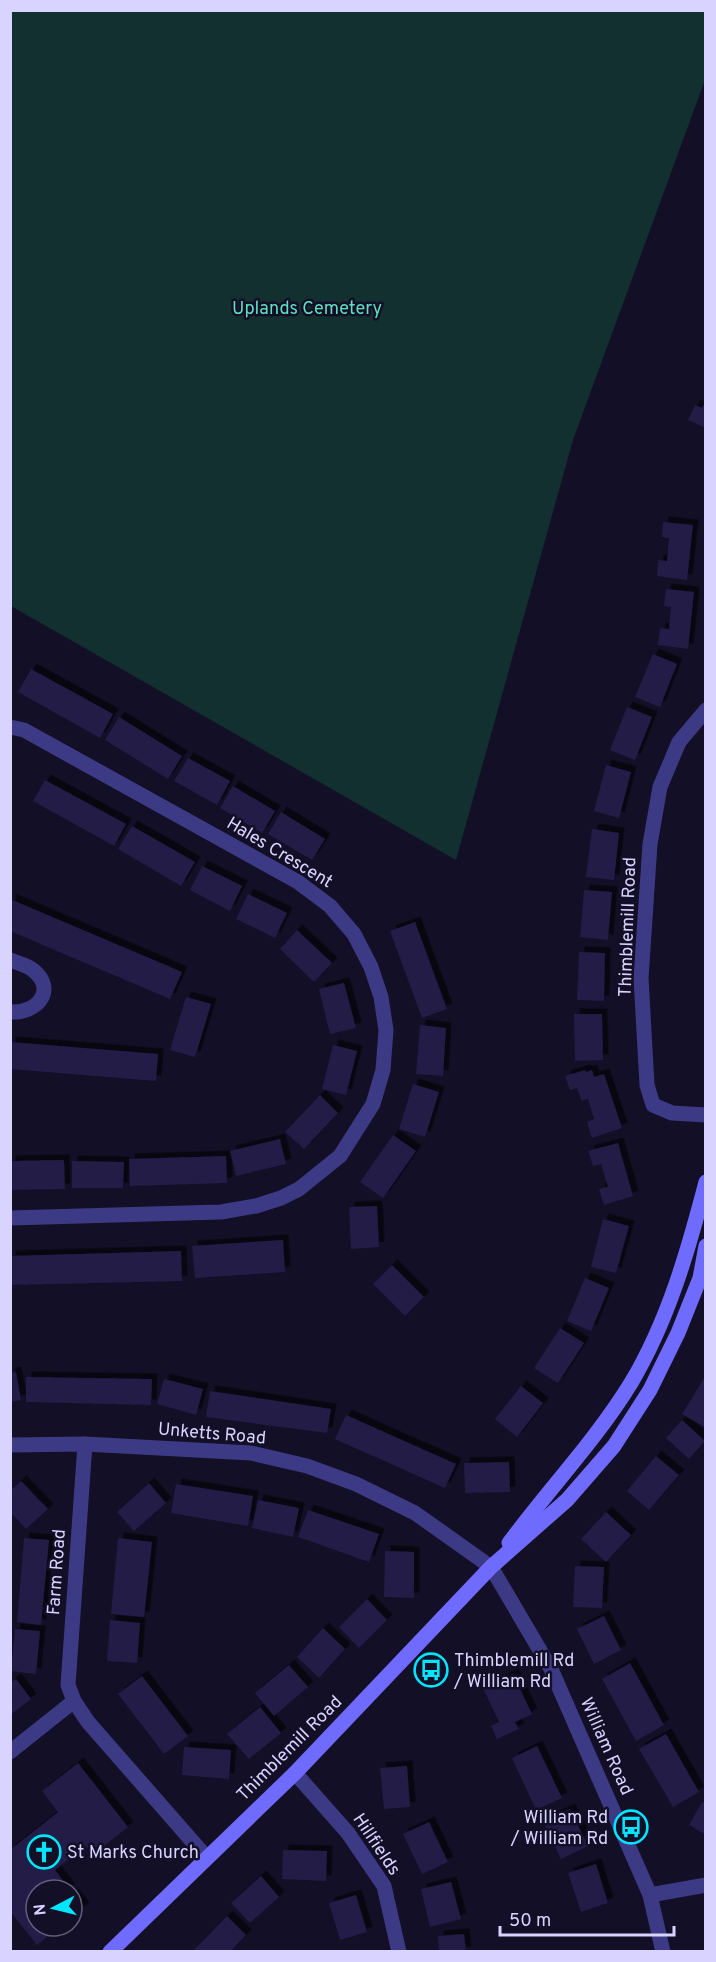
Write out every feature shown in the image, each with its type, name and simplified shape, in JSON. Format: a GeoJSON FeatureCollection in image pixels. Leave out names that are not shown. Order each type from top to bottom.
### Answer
{"type":"FeatureCollection","features":[{"type":"Feature","properties":{"kind":"main road","name":"Thimblemill Road"},"geometry":{"type":"LineString","coordinates":[[491,1567],[540,1501],[600,1428],[631,1382],[661,1322],[679,1277],[705,1182]]}},
{"type":"Feature","properties":{"kind":"main road","name":"Thimblemill Road"},"geometry":{"type":"LineString","coordinates":[[110,1952],[295,1773],[491,1567],[567,1500],[614,1446],[650,1390],[678,1333],[700,1278],[705,1246]]}},
{"type":"Feature","properties":{"kind":"street","name":"Thimblemill Road"},"geometry":{"type":"LineString","coordinates":[[705,710],[679,742],[660,787],[650,844],[641,978],[648,1084],[653,1105],[672,1113],[705,1115]]}},
{"type":"Feature","properties":{"kind":"street","name":"Hales Crescent"},"geometry":{"type":"LineString","coordinates":[[10,727],[24,730],[298,882],[330,906],[354,934],[371,967],[381,997],[386,1030],[383,1070],[373,1104],[340,1156],[299,1189],[256,1206],[221,1212],[10,1218]]}},
{"type":"Feature","properties":{"kind":"street"},"geometry":{"type":"LineString","coordinates":[[10,960],[33,969],[42,980],[43,991],[40,1002],[32,1009],[20,1013],[10,1012]]}},
{"type":"Feature","properties":{"kind":"street","name":"Unketts Road"},"geometry":{"type":"LineString","coordinates":[[10,1445],[85,1444],[251,1453],[308,1466],[356,1484],[415,1512],[491,1567]]}},
{"type":"Feature","properties":{"kind":"street","name":"Farm Road"},"geometry":{"type":"LineString","coordinates":[[85,1444],[68,1685],[74,1701],[88,1722],[207,1858]]}},
{"type":"Feature","properties":{"kind":"street","name":"William Road"},"geometry":{"type":"LineString","coordinates":[[491,1567],[551,1669],[650,1895],[663,1952]]}},
{"type":"Feature","properties":{"kind":"street"},"geometry":{"type":"LineString","coordinates":[[10,1752],[74,1701]]}},
{"type":"Feature","properties":{"kind":"street","name":"Hillfields"},"geometry":{"type":"LineString","coordinates":[[295,1773],[348,1833],[384,1886],[399,1952]]}},
{"type":"Feature","properties":{"kind":"street"},"geometry":{"type":"LineString","coordinates":[[650,1895],[705,1885]]}},
{"type":"Feature","properties":{"kind":"green space","name":"Uplands Cemetery"},"geometry":{"type":"Polygon","coordinates":[[[11,10],[705,11],[705,80],[573,440],[456,860],[11,606],[11,10]]]}},
{"type":"Feature","properties":{"kind":"building"},"geometry":{"type":"Polygon","coordinates":[[[706,401],[706,428],[688,420],[695,405],[702,408],[706,401]]]}},
{"type":"Feature","properties":{"kind":"building"},"geometry":{"type":"Polygon","coordinates":[[[663,522],[693,525],[687,580],[657,576],[658,560],[667,561],[669,538],[662,537],[663,522]]]}},
{"type":"Feature","properties":{"kind":"building"},"geometry":{"type":"Polygon","coordinates":[[[666,589],[694,592],[688,649],[658,645],[660,628],[669,629],[671,607],[664,606],[666,589]]]}},
{"type":"Feature","properties":{"kind":"building"},"geometry":{"type":"Polygon","coordinates":[[[653,654],[677,664],[660,707],[635,697],[653,654]]]}},
{"type":"Feature","properties":{"kind":"building"},"geometry":{"type":"Polygon","coordinates":[[[31,669],[113,714],[100,738],[18,692],[31,669]]]}},
{"type":"Feature","properties":{"kind":"building"},"geometry":{"type":"Polygon","coordinates":[[[627,707],[652,717],[635,760],[610,750],[627,707]]]}},
{"type":"Feature","properties":{"kind":"building"},"geometry":{"type":"Polygon","coordinates":[[[119,717],[182,756],[168,779],[105,740],[119,717]]]}},
{"type":"Feature","properties":{"kind":"building"},"geometry":{"type":"Polygon","coordinates":[[[188,758],[230,781],[217,805],[174,781],[188,758]]]}},
{"type":"Feature","properties":{"kind":"building"},"geometry":{"type":"Polygon","coordinates":[[[606,765],[631,772],[619,818],[594,811],[606,765]]]}},
{"type":"Feature","properties":{"kind":"building"},"geometry":{"type":"Polygon","coordinates":[[[45,780],[126,824],[114,846],[33,801],[45,780]]]}},
{"type":"Feature","properties":{"kind":"building"},"geometry":{"type":"Polygon","coordinates":[[[233,786],[275,811],[262,833],[220,808],[233,786]]]}},
{"type":"Feature","properties":{"kind":"building"},"geometry":{"type":"Polygon","coordinates":[[[281,812],[325,839],[312,860],[268,834],[281,812]]]}},
{"type":"Feature","properties":{"kind":"building"},"geometry":{"type":"Polygon","coordinates":[[[132,826],[195,862],[181,886],[118,849],[132,826]]]}},
{"type":"Feature","properties":{"kind":"building"},"geometry":{"type":"Polygon","coordinates":[[[592,829],[619,833],[614,880],[586,877],[592,829]]]}},
{"type":"Feature","properties":{"kind":"building"},"geometry":{"type":"Polygon","coordinates":[[[202,866],[242,886],[230,911],[190,890],[202,866]]]}},
{"type":"Feature","properties":{"kind":"building"},"geometry":{"type":"Polygon","coordinates":[[[584,890],[612,892],[608,940],[580,937],[584,890]]]}},
{"type":"Feature","properties":{"kind":"building"},"geometry":{"type":"Polygon","coordinates":[[[248,894],[287,913],[275,938],[236,919],[248,894]]]}},
{"type":"Feature","properties":{"kind":"building"},"geometry":{"type":"Polygon","coordinates":[[[10,899],[182,972],[170,999],[10,931],[10,899]]]}},
{"type":"Feature","properties":{"kind":"building"},"geometry":{"type":"Polygon","coordinates":[[[415,922],[447,1009],[422,1018],[390,931],[415,922]]]}},
{"type":"Feature","properties":{"kind":"building"},"geometry":{"type":"Polygon","coordinates":[[[297,930],[332,963],[314,982],[280,949],[297,930]]]}},
{"type":"Feature","properties":{"kind":"building"},"geometry":{"type":"Polygon","coordinates":[[[579,952],[605,953],[604,1001],[577,1000],[579,952]]]}},
{"type":"Feature","properties":{"kind":"building"},"geometry":{"type":"Polygon","coordinates":[[[344,983],[356,1028],[330,1034],[319,989],[344,983]]]}},
{"type":"Feature","properties":{"kind":"building"},"geometry":{"type":"Polygon","coordinates":[[[186,997],[211,1004],[195,1057],[170,1050],[186,997]]]}},
{"type":"Feature","properties":{"kind":"building"},"geometry":{"type":"Polygon","coordinates":[[[574,1014],[602,1014],[603,1060],[575,1061],[574,1014]]]}},
{"type":"Feature","properties":{"kind":"building"},"geometry":{"type":"Polygon","coordinates":[[[420,1025],[446,1028],[443,1076],[416,1074],[420,1025]]]}},
{"type":"Feature","properties":{"kind":"building"},"geometry":{"type":"Polygon","coordinates":[[[10,1042],[158,1054],[156,1081],[10,1069],[10,1042]]]}},
{"type":"Feature","properties":{"kind":"building"},"geometry":{"type":"Polygon","coordinates":[[[333,1045],[357,1051],[346,1095],[322,1089],[333,1045]]]}},
{"type":"Feature","properties":{"kind":"building"},"geometry":{"type":"Polygon","coordinates":[[[585,1070],[586,1072],[592,1070],[594,1077],[604,1074],[622,1128],[592,1138],[587,1122],[594,1119],[588,1099],[582,1101],[577,1088],[570,1090],[565,1076],[585,1070]]]}},
{"type":"Feature","properties":{"kind":"building"},"geometry":{"type":"Polygon","coordinates":[[[413,1084],[439,1092],[425,1137],[399,1129],[413,1084]]]}},
{"type":"Feature","properties":{"kind":"building"},"geometry":{"type":"Polygon","coordinates":[[[320,1095],[338,1113],[304,1149],[285,1132],[320,1095]]]}},
{"type":"Feature","properties":{"kind":"building"},"geometry":{"type":"Polygon","coordinates":[[[393,1135],[416,1151],[383,1198],[360,1182],[393,1135]]]}},
{"type":"Feature","properties":{"kind":"building"},"geometry":{"type":"Polygon","coordinates":[[[280,1139],[286,1164],[236,1176],[230,1151],[280,1139]]]}},
{"type":"Feature","properties":{"kind":"building"},"geometry":{"type":"Polygon","coordinates":[[[618,1143],[633,1196],[604,1205],[599,1189],[608,1187],[601,1164],[593,1166],[588,1151],[618,1143]]]}},
{"type":"Feature","properties":{"kind":"building"},"geometry":{"type":"Polygon","coordinates":[[[226,1156],[227,1183],[130,1186],[129,1159],[226,1156]]]}},
{"type":"Feature","properties":{"kind":"building"},"geometry":{"type":"Polygon","coordinates":[[[64,1160],[65,1189],[10,1190],[10,1161],[64,1160]]]}},
{"type":"Feature","properties":{"kind":"building"},"geometry":{"type":"Polygon","coordinates":[[[72,1161],[124,1162],[123,1188],[72,1188],[72,1161]]]}},
{"type":"Feature","properties":{"kind":"building"},"geometry":{"type":"Polygon","coordinates":[[[377,1206],[379,1247],[351,1249],[349,1207],[377,1206]]]}},
{"type":"Feature","properties":{"kind":"building"},"geometry":{"type":"Polygon","coordinates":[[[603,1219],[629,1226],[616,1273],[591,1267],[603,1219]]]}},
{"type":"Feature","properties":{"kind":"building"},"geometry":{"type":"Polygon","coordinates":[[[283,1240],[285,1272],[195,1278],[192,1246],[283,1240]]]}},
{"type":"Feature","properties":{"kind":"building"},"geometry":{"type":"Polygon","coordinates":[[[181,1251],[182,1281],[10,1285],[10,1256],[181,1251]]]}},
{"type":"Feature","properties":{"kind":"building"},"geometry":{"type":"Polygon","coordinates":[[[392,1265],[424,1297],[405,1316],[373,1284],[392,1265]]]}},
{"type":"Feature","properties":{"kind":"building"},"geometry":{"type":"Polygon","coordinates":[[[585,1278],[609,1288],[591,1331],[567,1321],[585,1278]]]}},
{"type":"Feature","properties":{"kind":"building"},"geometry":{"type":"Polygon","coordinates":[[[560,1328],[584,1343],[558,1383],[534,1368],[560,1328]]]}},
{"type":"Feature","properties":{"kind":"building"},"geometry":{"type":"Polygon","coordinates":[[[16,1372],[21,1400],[10,1402],[10,1373],[16,1372]]]}},
{"type":"Feature","properties":{"kind":"building"},"geometry":{"type":"Polygon","coordinates":[[[706,1375],[706,1428],[682,1414],[706,1375]]]}},
{"type":"Feature","properties":{"kind":"building"},"geometry":{"type":"Polygon","coordinates":[[[26,1377],[152,1379],[151,1405],[26,1402],[26,1377]]]}},
{"type":"Feature","properties":{"kind":"building"},"geometry":{"type":"Polygon","coordinates":[[[164,1379],[203,1389],[196,1415],[157,1404],[164,1379]]]}},
{"type":"Feature","properties":{"kind":"building"},"geometry":{"type":"Polygon","coordinates":[[[521,1386],[543,1403],[517,1437],[495,1419],[521,1386]]]}},
{"type":"Feature","properties":{"kind":"building"},"geometry":{"type":"Polygon","coordinates":[[[210,1391],[331,1409],[327,1433],[206,1417],[210,1391]]]}},
{"type":"Feature","properties":{"kind":"building"},"geometry":{"type":"Polygon","coordinates":[[[346,1415],[456,1464],[445,1488],[335,1439],[346,1415]]]}},
{"type":"Feature","properties":{"kind":"building"},"geometry":{"type":"Polygon","coordinates":[[[682,1420],[705,1441],[689,1459],[666,1438],[682,1420]]]}},
{"type":"Feature","properties":{"kind":"building"},"geometry":{"type":"Polygon","coordinates":[[[656,1456],[679,1475],[649,1510],[627,1491],[656,1456]]]}},
{"type":"Feature","properties":{"kind":"building"},"geometry":{"type":"Polygon","coordinates":[[[509,1462],[510,1492],[465,1493],[464,1463],[509,1462]]]}},
{"type":"Feature","properties":{"kind":"building"},"geometry":{"type":"Polygon","coordinates":[[[21,1481],[48,1509],[26,1529],[10,1512],[10,1491],[21,1481]]]}},
{"type":"Feature","properties":{"kind":"building"},"geometry":{"type":"Polygon","coordinates":[[[149,1483],[166,1503],[134,1531],[117,1512],[149,1483]]]}},
{"type":"Feature","properties":{"kind":"building"},"geometry":{"type":"Polygon","coordinates":[[[176,1484],[253,1496],[248,1526],[171,1513],[176,1484]]]}},
{"type":"Feature","properties":{"kind":"building"},"geometry":{"type":"Polygon","coordinates":[[[258,1500],[299,1508],[293,1537],[252,1528],[258,1500]]]}},
{"type":"Feature","properties":{"kind":"building"},"geometry":{"type":"Polygon","coordinates":[[[308,1510],[379,1534],[369,1562],[298,1537],[308,1510]]]}},
{"type":"Feature","properties":{"kind":"building"},"geometry":{"type":"Polygon","coordinates":[[[606,1512],[631,1535],[606,1562],[581,1539],[606,1512]]]}},
{"type":"Feature","properties":{"kind":"building"},"geometry":{"type":"Polygon","coordinates":[[[24,1538],[49,1540],[41,1625],[17,1622],[24,1538]]]}},
{"type":"Feature","properties":{"kind":"building"},"geometry":{"type":"Polygon","coordinates":[[[118,1538],[152,1542],[144,1617],[111,1614],[118,1538]]]}},
{"type":"Feature","properties":{"kind":"building"},"geometry":{"type":"Polygon","coordinates":[[[385,1551],[414,1552],[414,1598],[384,1597],[385,1551]]]}},
{"type":"Feature","properties":{"kind":"building"},"geometry":{"type":"Polygon","coordinates":[[[575,1566],[604,1567],[602,1608],[573,1607],[575,1566]]]}},
{"type":"Feature","properties":{"kind":"building"},"geometry":{"type":"Polygon","coordinates":[[[367,1599],[387,1620],[359,1648],[339,1627],[367,1599]]]}},
{"type":"Feature","properties":{"kind":"building"},"geometry":{"type":"Polygon","coordinates":[[[604,1616],[621,1650],[594,1664],[577,1629],[604,1616]]]}},
{"type":"Feature","properties":{"kind":"building"},"geometry":{"type":"Polygon","coordinates":[[[110,1620],[140,1623],[137,1663],[107,1661],[110,1620]]]}},
{"type":"Feature","properties":{"kind":"building"},"geometry":{"type":"Polygon","coordinates":[[[323,1628],[345,1649],[319,1678],[297,1657],[323,1628]]]}},
{"type":"Feature","properties":{"kind":"building"},"geometry":{"type":"Polygon","coordinates":[[[15,1629],[40,1631],[36,1674],[11,1671],[15,1629]]]}},
{"type":"Feature","properties":{"kind":"building"},"geometry":{"type":"Polygon","coordinates":[[[630,1663],[664,1725],[636,1741],[602,1679],[630,1663]]]}},
{"type":"Feature","properties":{"kind":"building"},"geometry":{"type":"Polygon","coordinates":[[[289,1665],[308,1687],[274,1716],[255,1693],[289,1665]]]}},
{"type":"Feature","properties":{"kind":"building"},"geometry":{"type":"Polygon","coordinates":[[[513,1674],[532,1714],[515,1722],[519,1729],[497,1739],[491,1726],[499,1722],[483,1688],[513,1674]]]}},
{"type":"Feature","properties":{"kind":"building"},"geometry":{"type":"Polygon","coordinates":[[[142,1676],[188,1736],[164,1754],[118,1694],[142,1676]]]}},
{"type":"Feature","properties":{"kind":"building"},"geometry":{"type":"Polygon","coordinates":[[[16,1679],[31,1699],[10,1715],[10,1683],[16,1679]]]}},
{"type":"Feature","properties":{"kind":"building"},"geometry":{"type":"Polygon","coordinates":[[[260,1707],[281,1733],[249,1759],[227,1734],[260,1707]]]}},
{"type":"Feature","properties":{"kind":"building"},"geometry":{"type":"Polygon","coordinates":[[[666,1734],[699,1792],[673,1807],[639,1749],[666,1734]]]}},
{"type":"Feature","properties":{"kind":"building"},"geometry":{"type":"Polygon","coordinates":[[[537,1746],[562,1798],[536,1810],[512,1758],[537,1746]]]}},
{"type":"Feature","properties":{"kind":"building"},"geometry":{"type":"Polygon","coordinates":[[[184,1747],[231,1750],[229,1779],[182,1775],[184,1747]]]}},
{"type":"Feature","properties":{"kind":"building","name":"St Marks Church"},"geometry":{"type":"Polygon","coordinates":[[[78,1763],[128,1827],[93,1855],[86,1846],[55,1870],[61,1878],[24,1878],[24,1929],[10,1911],[10,1850],[58,1812],[42,1791],[78,1763]]]}},
{"type":"Feature","properties":{"kind":"building"},"geometry":{"type":"Polygon","coordinates":[[[407,1766],[410,1807],[384,1809],[380,1768],[407,1766]]]}},
{"type":"Feature","properties":{"kind":"building"},"geometry":{"type":"Polygon","coordinates":[[[702,1802],[706,1804],[706,1835],[689,1825],[702,1802]]]}},
{"type":"Feature","properties":{"kind":"building"},"geometry":{"type":"Polygon","coordinates":[[[570,1809],[588,1846],[561,1859],[543,1821],[570,1809]]]}},
{"type":"Feature","properties":{"kind":"building"},"geometry":{"type":"Polygon","coordinates":[[[429,1822],[448,1862],[422,1874],[403,1834],[429,1822]]]}},
{"type":"Feature","properties":{"kind":"building"},"geometry":{"type":"Polygon","coordinates":[[[283,1850],[327,1851],[326,1881],[282,1879],[283,1850]]]}},
{"type":"Feature","properties":{"kind":"building"},"geometry":{"type":"Polygon","coordinates":[[[596,1864],[608,1903],[581,1912],[568,1873],[596,1864]]]}},
{"type":"Feature","properties":{"kind":"building"},"geometry":{"type":"Polygon","coordinates":[[[261,1876],[279,1897],[250,1923],[231,1903],[261,1876]]]}},
{"type":"Feature","properties":{"kind":"building"},"geometry":{"type":"Polygon","coordinates":[[[451,1882],[461,1919],[430,1927],[421,1889],[451,1882]]]}},
{"type":"Feature","properties":{"kind":"building"},"geometry":{"type":"Polygon","coordinates":[[[356,1895],[367,1932],[340,1940],[329,1903],[356,1895]]]}},
{"type":"Feature","properties":{"kind":"building"},"geometry":{"type":"Polygon","coordinates":[[[227,1916],[246,1935],[230,1952],[192,1952],[227,1916]]]}},
{"type":"Feature","properties":{"kind":"building"},"geometry":{"type":"Polygon","coordinates":[[[464,1934],[466,1952],[439,1952],[438,1936],[464,1934]]]}},
{"type":"Feature","properties":{"kind":"building","name":"St Marks Church"},"geometry":{"type":"Polygon","coordinates":[[[31,1938],[45,1938],[37,1945],[31,1938]]]}},
{"type":"Feature","properties":{"kind":"place","name":"Thimblemill Rd / William Rd"},"geometry":{"type":"Point","coordinates":[431,1670]}},
{"type":"Feature","properties":{"kind":"place","name":"William Rd / William Rd"},"geometry":{"type":"Point","coordinates":[631,1827]}},
{"type":"Feature","properties":{"kind":"place","name":"St Marks Church"},"geometry":{"type":"Point","coordinates":[44,1852]}}]}
